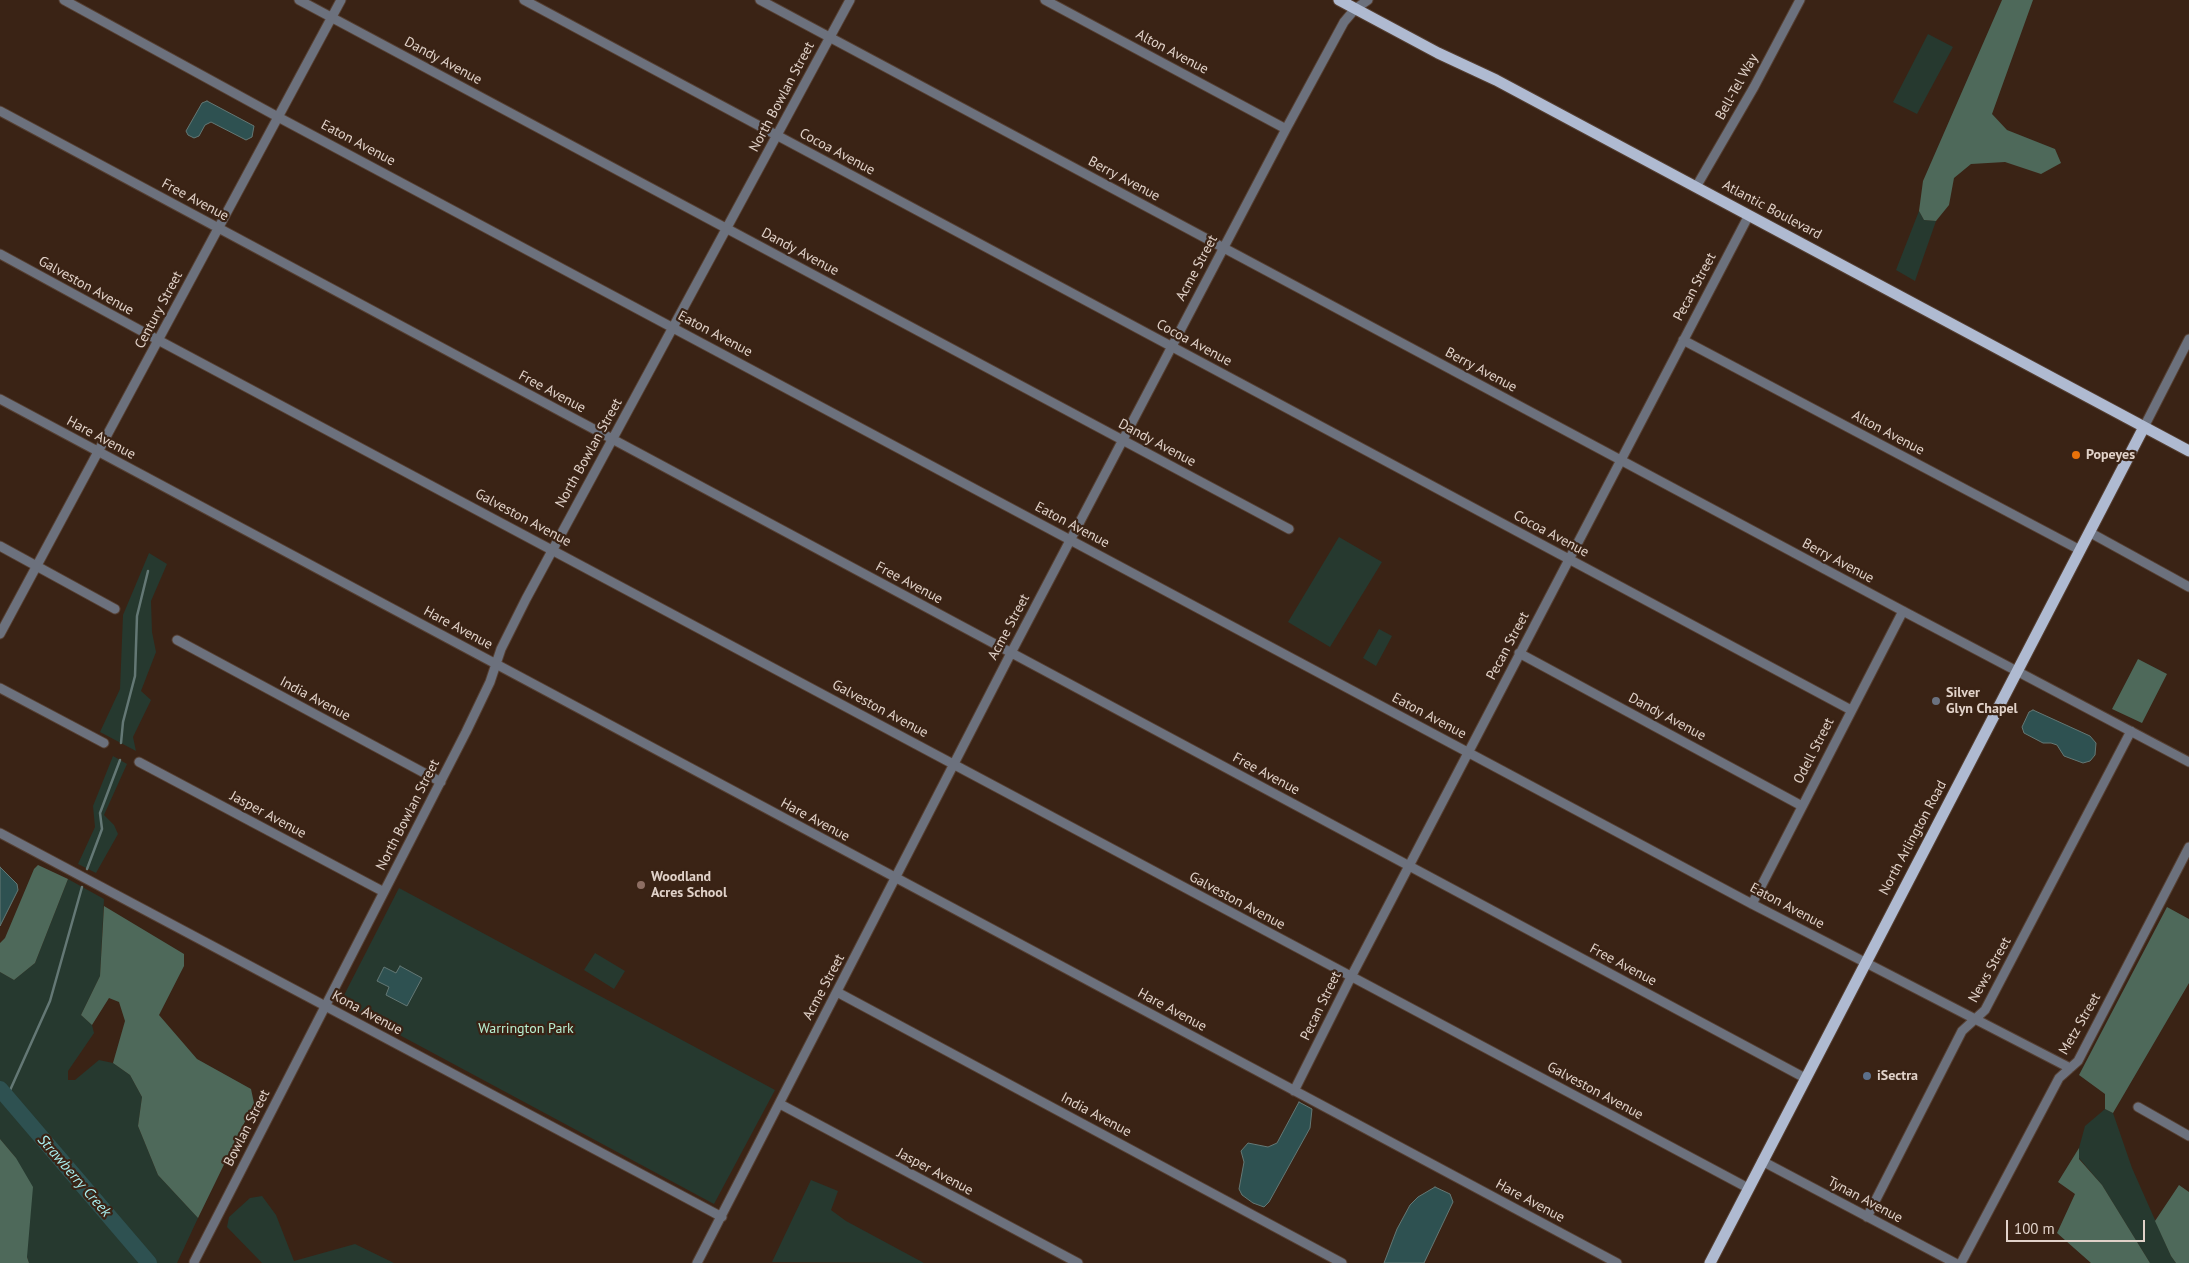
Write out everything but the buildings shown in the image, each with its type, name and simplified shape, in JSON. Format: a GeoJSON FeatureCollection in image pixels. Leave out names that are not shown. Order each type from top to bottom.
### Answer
{"type":"FeatureCollection","features":[{"type":"Feature","properties":{"kind":"main road","name":"Atlantic Boulevard"},"geometry":{"type":"LineString","coordinates":[[1339,0],[1356,4],[1438,54],[1489,76],[2189,451]]}},
{"type":"Feature","properties":{"kind":"main road","name":"North Arlington Road"},"geometry":{"type":"LineString","coordinates":[[1710,1263],[2144,426]]}},
{"type":"Feature","properties":{"kind":"street","name":"Eaton Avenue"},"geometry":{"type":"LineString","coordinates":[[64,0],[278,117],[1752,904],[2070,1068]]}},
{"type":"Feature","properties":{"kind":"street","name":"Dandy Avenue"},"geometry":{"type":"LineString","coordinates":[[299,0],[1289,529]]}},
{"type":"Feature","properties":{"kind":"street","name":"Century Street"},"geometry":{"type":"LineString","coordinates":[[0,634],[341,0]]}},
{"type":"Feature","properties":{"kind":"street","name":"Cocoa Avenue"},"geometry":{"type":"LineString","coordinates":[[524,0],[1851,710]]}},
{"type":"Feature","properties":{"kind":"street","name":"Berry Avenue"},"geometry":{"type":"LineString","coordinates":[[760,0],[2189,762]]}},
{"type":"Feature","properties":{"kind":"street","name":"North Bowlan Street"},"geometry":{"type":"LineString","coordinates":[[324,1006],[441,782],[490,682],[505,641],[552,549],[850,0]]}},
{"type":"Feature","properties":{"kind":"street","name":"Alton Avenue"},"geometry":{"type":"LineString","coordinates":[[1045,0],[1286,129]]}},
{"type":"Feature","properties":{"kind":"street","name":"Acme Street"},"geometry":{"type":"LineString","coordinates":[[697,1263],[1070,540],[1286,129],[1344,22],[1356,4],[1368,0]]}},
{"type":"Feature","properties":{"kind":"street","name":"Bell-Tel Way"},"geometry":{"type":"LineString","coordinates":[[1696,187],[1800,0]]}},
{"type":"Feature","properties":{"kind":"street","name":"Free Avenue"},"geometry":{"type":"LineString","coordinates":[[0,111],[1805,1078]]}},
{"type":"Feature","properties":{"kind":"street","name":"Pecan Street"},"geometry":{"type":"LineString","coordinates":[[1294,1091],[1350,977],[1410,866],[1749,215]]}},
{"type":"Feature","properties":{"kind":"street","name":"Galveston Avenue"},"geometry":{"type":"LineString","coordinates":[[0,254],[1748,1188]]}},
{"type":"Feature","properties":{"kind":"street"},"geometry":{"type":"LineString","coordinates":[[2144,426],[2189,339]]}},
{"type":"Feature","properties":{"kind":"street","name":"Alton Avenue"},"geometry":{"type":"LineString","coordinates":[[1683,340],[2080,550]]}},
{"type":"Feature","properties":{"kind":"street","name":"Hare Avenue"},"geometry":{"type":"LineString","coordinates":[[0,399],[1618,1263]]}},
{"type":"Feature","properties":{"kind":"street"},"geometry":{"type":"LineString","coordinates":[[2089,532],[2189,587]]}},
{"type":"Feature","properties":{"kind":"street"},"geometry":{"type":"LineString","coordinates":[[0,546],[115,609]]}},
{"type":"Feature","properties":{"kind":"street","name":"Odell Street"},"geometry":{"type":"LineString","coordinates":[[1752,904],[1903,611]]}},
{"type":"Feature","properties":{"kind":"street","name":"India Avenue"},"geometry":{"type":"LineString","coordinates":[[177,640],[441,782]]}},
{"type":"Feature","properties":{"kind":"street","name":"Dandy Avenue"},"geometry":{"type":"LineString","coordinates":[[1520,653],[1802,806]]}},
{"type":"Feature","properties":{"kind":"street"},"geometry":{"type":"LineString","coordinates":[[0,688],[104,743]]}},
{"type":"Feature","properties":{"kind":"street","name":"News Street"},"geometry":{"type":"LineString","coordinates":[[1866,1217],[1962,1031],[1985,1010],[2131,731]]}},
{"type":"Feature","properties":{"kind":"street","name":"Jasper Avenue"},"geometry":{"type":"LineString","coordinates":[[139,762],[384,892]]}},
{"type":"Feature","properties":{"kind":"street","name":"Kona Avenue"},"geometry":{"type":"LineString","coordinates":[[0,833],[722,1217]]}},
{"type":"Feature","properties":{"kind":"street","name":"Metz Street"},"geometry":{"type":"LineString","coordinates":[[1961,1263],[2059,1078],[2078,1061],[2189,847]]}},
{"type":"Feature","properties":{"kind":"street","name":"India Avenue"},"geometry":{"type":"LineString","coordinates":[[837,992],[1342,1263]]}},
{"type":"Feature","properties":{"kind":"street","name":"Bowlan Street"},"geometry":{"type":"LineString","coordinates":[[194,1262],[324,1006]]}},
{"type":"Feature","properties":{"kind":"street","name":"Jasper Avenue"},"geometry":{"type":"LineString","coordinates":[[780,1104],[1078,1263]]}},
{"type":"Feature","properties":{"kind":"street"},"geometry":{"type":"LineString","coordinates":[[2138,1107],[2189,1136]]}},
{"type":"Feature","properties":{"kind":"street","name":"Tynan Avenue"},"geometry":{"type":"LineString","coordinates":[[1762,1161],[1955,1263]]}},
{"type":"Feature","properties":{"kind":"green space"},"geometry":{"type":"Polygon","coordinates":[[[2002,0],[2033,0],[1992,114],[2007,130],[2055,149],[2061,163],[2041,174],[2005,162],[1971,164],[1954,178],[1949,205],[1936,221],[1924,220],[1919,211],[1923,181],[2002,0]]]}},
{"type":"Feature","properties":{"kind":"green space"},"geometry":{"type":"Polygon","coordinates":[[[1928,34],[1953,47],[1917,114],[1893,102],[1928,34]]]}},
{"type":"Feature","properties":{"kind":"green space"},"geometry":{"type":"Polygon","coordinates":[[[1919,211],[1924,220],[1936,221],[1915,281],[1896,270],[1919,211]]]}},
{"type":"Feature","properties":{"kind":"green space"},"geometry":{"type":"Polygon","coordinates":[[[1339,537],[1382,562],[1330,647],[1288,622],[1339,537]]]}},
{"type":"Feature","properties":{"kind":"green space"},"geometry":{"type":"Polygon","coordinates":[[[149,553],[167,564],[151,601],[152,632],[156,652],[141,691],[151,700],[133,737],[136,751],[100,732],[120,689],[123,615],[149,553]]]}},
{"type":"Feature","properties":{"kind":"green space"},"geometry":{"type":"Polygon","coordinates":[[[1379,629],[1392,636],[1376,666],[1363,658],[1379,629]]]}},
{"type":"Feature","properties":{"kind":"green space"},"geometry":{"type":"Polygon","coordinates":[[[2138,659],[2167,674],[2142,723],[2112,709],[2138,659]]]}},
{"type":"Feature","properties":{"kind":"green space"},"geometry":{"type":"Polygon","coordinates":[[[113,756],[127,764],[104,815],[114,825],[118,834],[96,873],[78,864],[95,827],[93,806],[113,756]]]}},
{"type":"Feature","properties":{"kind":"green space"},"geometry":{"type":"Polygon","coordinates":[[[38,865],[68,879],[35,963],[14,980],[0,972],[0,943],[5,938],[34,869],[38,865]]]}},
{"type":"Feature","properties":{"kind":"green space"},"geometry":{"type":"Polygon","coordinates":[[[68,879],[104,899],[100,976],[81,1015],[92,1025],[94,1033],[68,1071],[68,1080],[75,1080],[99,1060],[113,1063],[130,1075],[142,1097],[138,1126],[158,1175],[198,1218],[177,1263],[29,1263],[27,1257],[16,1158],[0,1139],[0,972],[14,980],[35,963],[68,879]]]}},
{"type":"Feature","properties":{"kind":"green space","name":"Warrington Park"},"geometry":{"type":"Polygon","coordinates":[[[399,888],[775,1090],[714,1204],[340,1003],[399,888]]]}},
{"type":"Feature","properties":{"kind":"green space"},"geometry":{"type":"Polygon","coordinates":[[[104,906],[184,954],[184,966],[159,1015],[197,1059],[251,1089],[254,1103],[198,1218],[158,1175],[138,1126],[142,1097],[130,1075],[113,1063],[125,1021],[119,1002],[109,998],[92,1025],[81,1015],[100,976],[104,906]]]}},
{"type":"Feature","properties":{"kind":"green space"},"geometry":{"type":"Polygon","coordinates":[[[2167,907],[2189,919],[2189,983],[2113,1113],[2105,1109],[2105,1094],[2079,1075],[2167,907]]]}},
{"type":"Feature","properties":{"kind":"green space"},"geometry":{"type":"Polygon","coordinates":[[[595,953],[625,971],[614,989],[584,970],[595,953]]]}},
{"type":"Feature","properties":{"kind":"green space"},"geometry":{"type":"Polygon","coordinates":[[[2105,1109],[2113,1113],[2132,1168],[2171,1256],[2176,1263],[2150,1263],[2102,1185],[2079,1158],[2079,1148],[2085,1126],[2105,1109]]]}},
{"type":"Feature","properties":{"kind":"green space"},"geometry":{"type":"Polygon","coordinates":[[[0,1139],[16,1158],[33,1187],[27,1257],[29,1263],[0,1263],[0,1139]]]}},
{"type":"Feature","properties":{"kind":"green space"},"geometry":{"type":"Polygon","coordinates":[[[2079,1148],[2079,1159],[2102,1185],[2150,1263],[2091,1263],[2057,1233],[2075,1194],[2058,1182],[2079,1148]]]}},
{"type":"Feature","properties":{"kind":"green space"},"geometry":{"type":"Polygon","coordinates":[[[811,1180],[838,1191],[831,1210],[846,1221],[924,1263],[772,1262],[811,1180]]]}},
{"type":"Feature","properties":{"kind":"green space"},"geometry":{"type":"Polygon","coordinates":[[[2179,1185],[2189,1192],[2189,1263],[2176,1263],[2155,1221],[2179,1185]]]}},
{"type":"Feature","properties":{"kind":"green space"},"geometry":{"type":"Polygon","coordinates":[[[262,1196],[276,1215],[294,1261],[355,1244],[394,1263],[262,1263],[227,1227],[229,1217],[250,1198],[262,1196]]]}},
{"type":"Feature","properties":{"kind":"water"},"geometry":{"type":"Polygon","coordinates":[[[207,101],[254,126],[252,137],[246,140],[211,122],[205,125],[199,136],[194,138],[188,135],[186,131],[202,103],[207,101]]]}},
{"type":"Feature","properties":{"kind":"water"},"geometry":{"type":"Polygon","coordinates":[[[2033,710],[2090,736],[2096,743],[2095,755],[2090,761],[2083,763],[2064,756],[2057,745],[2043,743],[2024,733],[2022,727],[2029,712],[2033,710]]]}},
{"type":"Feature","properties":{"kind":"water"},"geometry":{"type":"Polygon","coordinates":[[[0,867],[17,884],[18,890],[0,926],[0,867]]]}},
{"type":"Feature","properties":{"kind":"water"},"geometry":{"type":"Polygon","coordinates":[[[400,966],[422,978],[407,1006],[386,995],[389,987],[377,981],[384,967],[396,973],[400,966]]]}},
{"type":"Feature","properties":{"kind":"water"},"geometry":{"type":"Polygon","coordinates":[[[1299,1102],[1312,1109],[1310,1128],[1269,1202],[1264,1207],[1253,1203],[1242,1195],[1239,1189],[1244,1162],[1241,1151],[1248,1143],[1268,1147],[1277,1143],[1299,1102]]]}},
{"type":"Feature","properties":{"kind":"water"},"geometry":{"type":"Polygon","coordinates":[[[1435,1187],[1450,1194],[1453,1202],[1424,1263],[1384,1263],[1397,1229],[1410,1205],[1418,1197],[1435,1187]]]}},
{"type":"Feature","properties":{"kind":"waterway"},"geometry":{"type":"LineString","coordinates":[[121,743],[123,722],[135,676],[137,616],[148,571]]}},
{"type":"Feature","properties":{"kind":"waterway"},"geometry":{"type":"LineString","coordinates":[[87,869],[102,829],[100,813],[120,760]]}},
{"type":"Feature","properties":{"kind":"waterway"},"geometry":{"type":"LineString","coordinates":[[7,1097],[50,1001],[82,887]]}},
{"type":"Feature","properties":{"kind":"waterway","name":"Strawberry Creek"},"geometry":{"type":"LineString","coordinates":[[0,1089],[149,1263]]}},
{"type":"Feature","properties":{"kind":"place","name":"Popeyes"},"geometry":{"type":"Point","coordinates":[2076,455]}},
{"type":"Feature","properties":{"kind":"place","name":"Silver Glyn Chapel"},"geometry":{"type":"Point","coordinates":[1936,701]}},
{"type":"Feature","properties":{"kind":"place","name":"Woodland Acres School"},"geometry":{"type":"Point","coordinates":[641,885]}},
{"type":"Feature","properties":{"kind":"place","name":"iSectra"},"geometry":{"type":"Point","coordinates":[1867,1076]}}]}
